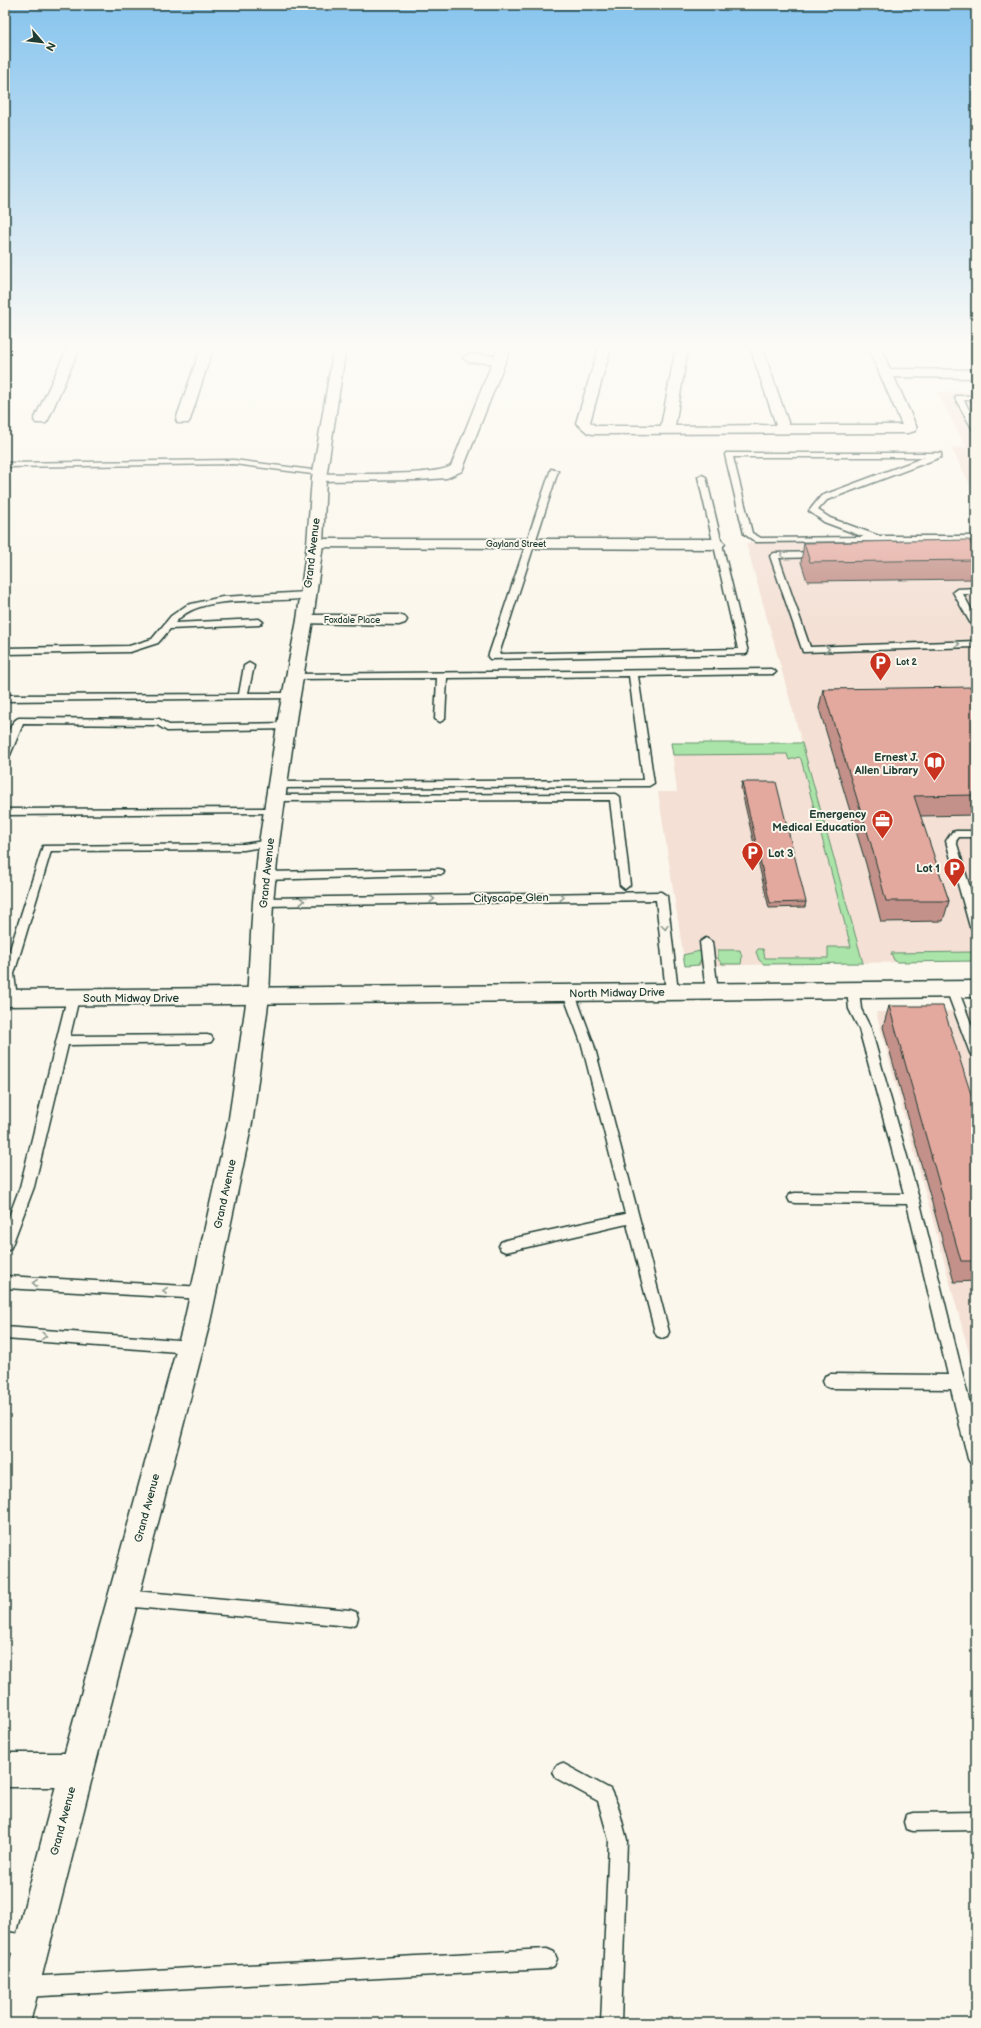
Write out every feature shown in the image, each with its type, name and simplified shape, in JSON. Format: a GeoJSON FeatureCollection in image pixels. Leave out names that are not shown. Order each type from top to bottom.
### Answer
{"type":"FeatureCollection","features":[{"type":"Feature","properties":{"kind":"street","name":"Grand Avenue"},"geometry":{"type":"LineString","coordinates":[[12,2023],[21,1987],[18,1944],[77,1770],[191,1347],[241,1118],[258,997],[263,902],[269,843],[316,544],[320,476],[325,442]]}},
{"type":"Feature","properties":{"kind":"street"},"geometry":{"type":"LineString","coordinates":[[320,476],[418,476],[447,474],[457,468],[467,442]]}},
{"type":"Feature","properties":{"kind":"street","name":"Gayland Street"},"geometry":{"type":"LineString","coordinates":[[316,544],[717,544]]}},
{"type":"Feature","properties":{"kind":"street","name":"Foxdale Place"},"geometry":{"type":"LineString","coordinates":[[305,620],[399,620]]}},
{"type":"Feature","properties":{"kind":"street","name":"North Midway Drive"},"geometry":{"type":"LineString","coordinates":[[258,997],[976,989]]}},
{"type":"Feature","properties":{"kind":"street","name":"South Midway Drive"},"geometry":{"type":"LineString","coordinates":[[8,998],[258,997]]}},
{"type":"Feature","properties":{"kind":"street"},"geometry":{"type":"LineString","coordinates":[[5,1770],[77,1770]]}},
{"type":"Feature","properties":{"kind":"lane"},"geometry":{"type":"LineString","coordinates":[[878,539],[827,520],[814,511],[824,498],[938,455],[729,454],[748,534],[759,540],[878,539],[976,538]]}},
{"type":"Feature","properties":{"kind":"lane"},"geometry":{"type":"LineString","coordinates":[[5,465],[234,462],[320,476]]}},
{"type":"Feature","properties":{"kind":"lane"},"geometry":{"type":"LineString","coordinates":[[554,471],[493,657],[743,652],[702,477]]}},
{"type":"Feature","properties":{"kind":"lane"},"geometry":{"type":"LineString","coordinates":[[828,555],[774,556],[806,650],[976,644]]}},
{"type":"Feature","properties":{"kind":"lane"},"geometry":{"type":"LineString","coordinates":[[976,591],[957,592],[976,626]]}},
{"type":"Feature","properties":{"kind":"lane"},"geometry":{"type":"LineString","coordinates":[[5,651],[130,649],[155,641],[174,618],[190,607],[222,600],[307,595]]}},
{"type":"Feature","properties":{"kind":"lane"},"geometry":{"type":"LineString","coordinates":[[167,626],[259,622]]}},
{"type":"Feature","properties":{"kind":"lane"},"geometry":{"type":"LineString","coordinates":[[243,696],[249,666]]}},
{"type":"Feature","properties":{"kind":"lane"},"geometry":{"type":"LineString","coordinates":[[294,677],[771,672]]}},
{"type":"Feature","properties":{"kind":"lane"},"geometry":{"type":"LineString","coordinates":[[5,812],[276,798],[649,783],[633,673]]}},
{"type":"Feature","properties":{"kind":"lane"},"geometry":{"type":"LineString","coordinates":[[440,719],[442,675]]}},
{"type":"Feature","properties":{"kind":"lane"},"geometry":{"type":"LineString","coordinates":[[5,698],[291,696]]}},
{"type":"Feature","properties":{"kind":"lane"},"geometry":{"type":"LineString","coordinates":[[5,755],[19,721],[159,722],[167,728],[287,726]]}},
{"type":"Feature","properties":{"kind":"lane"},"geometry":{"type":"LineString","coordinates":[[276,798],[615,797],[626,885]]}},
{"type":"Feature","properties":{"kind":"lane"},"geometry":{"type":"LineString","coordinates":[[976,834],[956,834],[951,841],[976,927]]}},
{"type":"Feature","properties":{"kind":"lane"},"geometry":{"type":"LineString","coordinates":[[8,998],[8,974],[47,848],[244,847],[269,843]]}},
{"type":"Feature","properties":{"kind":"lane"},"geometry":{"type":"LineString","coordinates":[[266,876],[439,872]]}},
{"type":"Feature","properties":{"kind":"lane","name":"Cityscape Glen"},"geometry":{"type":"LineString","coordinates":[[263,902],[661,896],[672,992]]}},
{"type":"Feature","properties":{"kind":"lane"},"geometry":{"type":"LineString","coordinates":[[706,942],[712,992]]}},
{"type":"Feature","properties":{"kind":"lane"},"geometry":{"type":"LineString","coordinates":[[952,989],[976,1053]]}},
{"type":"Feature","properties":{"kind":"lane"},"geometry":{"type":"LineString","coordinates":[[853,990],[855,1009],[865,1029],[912,1199],[976,1459]]}},
{"type":"Feature","properties":{"kind":"lane"},"geometry":{"type":"LineString","coordinates":[[568,994],[588,1045],[662,1332]]}},
{"type":"Feature","properties":{"kind":"lane"},"geometry":{"type":"LineString","coordinates":[[5,1245],[27,1187],[73,998]]}},
{"type":"Feature","properties":{"kind":"lane"},"geometry":{"type":"LineString","coordinates":[[62,1041],[208,1039]]}},
{"type":"Feature","properties":{"kind":"lane"},"geometry":{"type":"LineString","coordinates":[[795,1198],[912,1199]]}},
{"type":"Feature","properties":{"kind":"lane"},"geometry":{"type":"LineString","coordinates":[[506,1246],[632,1218]]}},
{"type":"Feature","properties":{"kind":"lane"},"geometry":{"type":"LineString","coordinates":[[5,1282],[204,1293]]}},
{"type":"Feature","properties":{"kind":"lane"},"geometry":{"type":"LineString","coordinates":[[5,1333],[191,1347]]}},
{"type":"Feature","properties":{"kind":"lane"},"geometry":{"type":"LineString","coordinates":[[830,1381],[957,1382]]}},
{"type":"Feature","properties":{"kind":"lane"},"geometry":{"type":"LineString","coordinates":[[123,1598],[350,1618]]}},
{"type":"Feature","properties":{"kind":"lane"},"geometry":{"type":"LineString","coordinates":[[562,1772],[604,1795],[618,1840],[610,2023]]}},
{"type":"Feature","properties":{"kind":"lane"},"geometry":{"type":"LineString","coordinates":[[913,1822],[976,1821]]}},
{"type":"Feature","properties":{"kind":"lane"},"geometry":{"type":"LineString","coordinates":[[21,1987],[547,1959]]}},
{"type":"Feature","properties":{"kind":"shaded area"},"geometry":{"type":"Polygon","coordinates":[[[963,442],[976,442],[976,496],[951,448],[966,447],[963,442]]]}},
{"type":"Feature","properties":{"kind":"shaded area"},"geometry":{"type":"Polygon","coordinates":[[[976,542],[976,961],[685,966],[658,792],[677,792],[671,743],[802,743],[746,543],[976,542]]]}},
{"type":"Feature","properties":{"kind":"shaded area"},"geometry":{"type":"Polygon","coordinates":[[[976,1011],[976,1378],[876,1012],[976,1011]]]}},
{"type":"Feature","properties":{"kind":"green space"},"geometry":{"type":"Polygon","coordinates":[[[671,743],[802,743],[863,963],[764,964],[759,960],[756,952],[758,949],[763,949],[765,958],[828,958],[828,947],[851,947],[801,759],[799,757],[789,760],[787,754],[673,755],[671,743]]]}},
{"type":"Feature","properties":{"kind":"green space"},"geometry":{"type":"Polygon","coordinates":[[[718,950],[740,950],[742,957],[741,964],[722,964],[718,959],[718,950]]]}},
{"type":"Feature","properties":{"kind":"green space"},"geometry":{"type":"Polygon","coordinates":[[[700,951],[702,957],[699,965],[685,966],[683,955],[700,951]]]}},
{"type":"Feature","properties":{"kind":"green space"},"geometry":{"type":"Polygon","coordinates":[[[891,953],[976,953],[976,961],[897,962],[894,960],[891,953]]]}},
{"type":"Feature","properties":{"kind":"building"},"geometry":{"type":"Polygon","coordinates":[[[969,540],[976,554],[976,560],[810,562],[804,543],[969,540]]]}},
{"type":"Feature","properties":{"kind":"building"},"geometry":{"type":"Polygon","coordinates":[[[974,687],[976,691],[976,795],[914,796],[949,901],[886,901],[871,844],[823,689],[974,687]]]}},
{"type":"Feature","properties":{"kind":"building"},"geometry":{"type":"Polygon","coordinates":[[[742,782],[776,782],[806,902],[770,903],[742,782]]]}},
{"type":"Feature","properties":{"kind":"building"},"geometry":{"type":"Polygon","coordinates":[[[889,1006],[943,1006],[976,1110],[976,1261],[961,1261],[889,1006]]]}},
{"type":"Feature","properties":{"kind":"place","name":"Lot 2"},"geometry":{"type":"Point","coordinates":[881,682]}},
{"type":"Feature","properties":{"kind":"place","name":"Ernest J. Allen Library"},"geometry":{"type":"Point","coordinates":[934,782]}},
{"type":"Feature","properties":{"kind":"place","name":"Emergency Medical Education"},"geometry":{"type":"Point","coordinates":[882,840]}},
{"type":"Feature","properties":{"kind":"place","name":"Lot 3"},"geometry":{"type":"Point","coordinates":[752,872]}},
{"type":"Feature","properties":{"kind":"place","name":"Lot 1"},"geometry":{"type":"Point","coordinates":[955,888]}}]}
